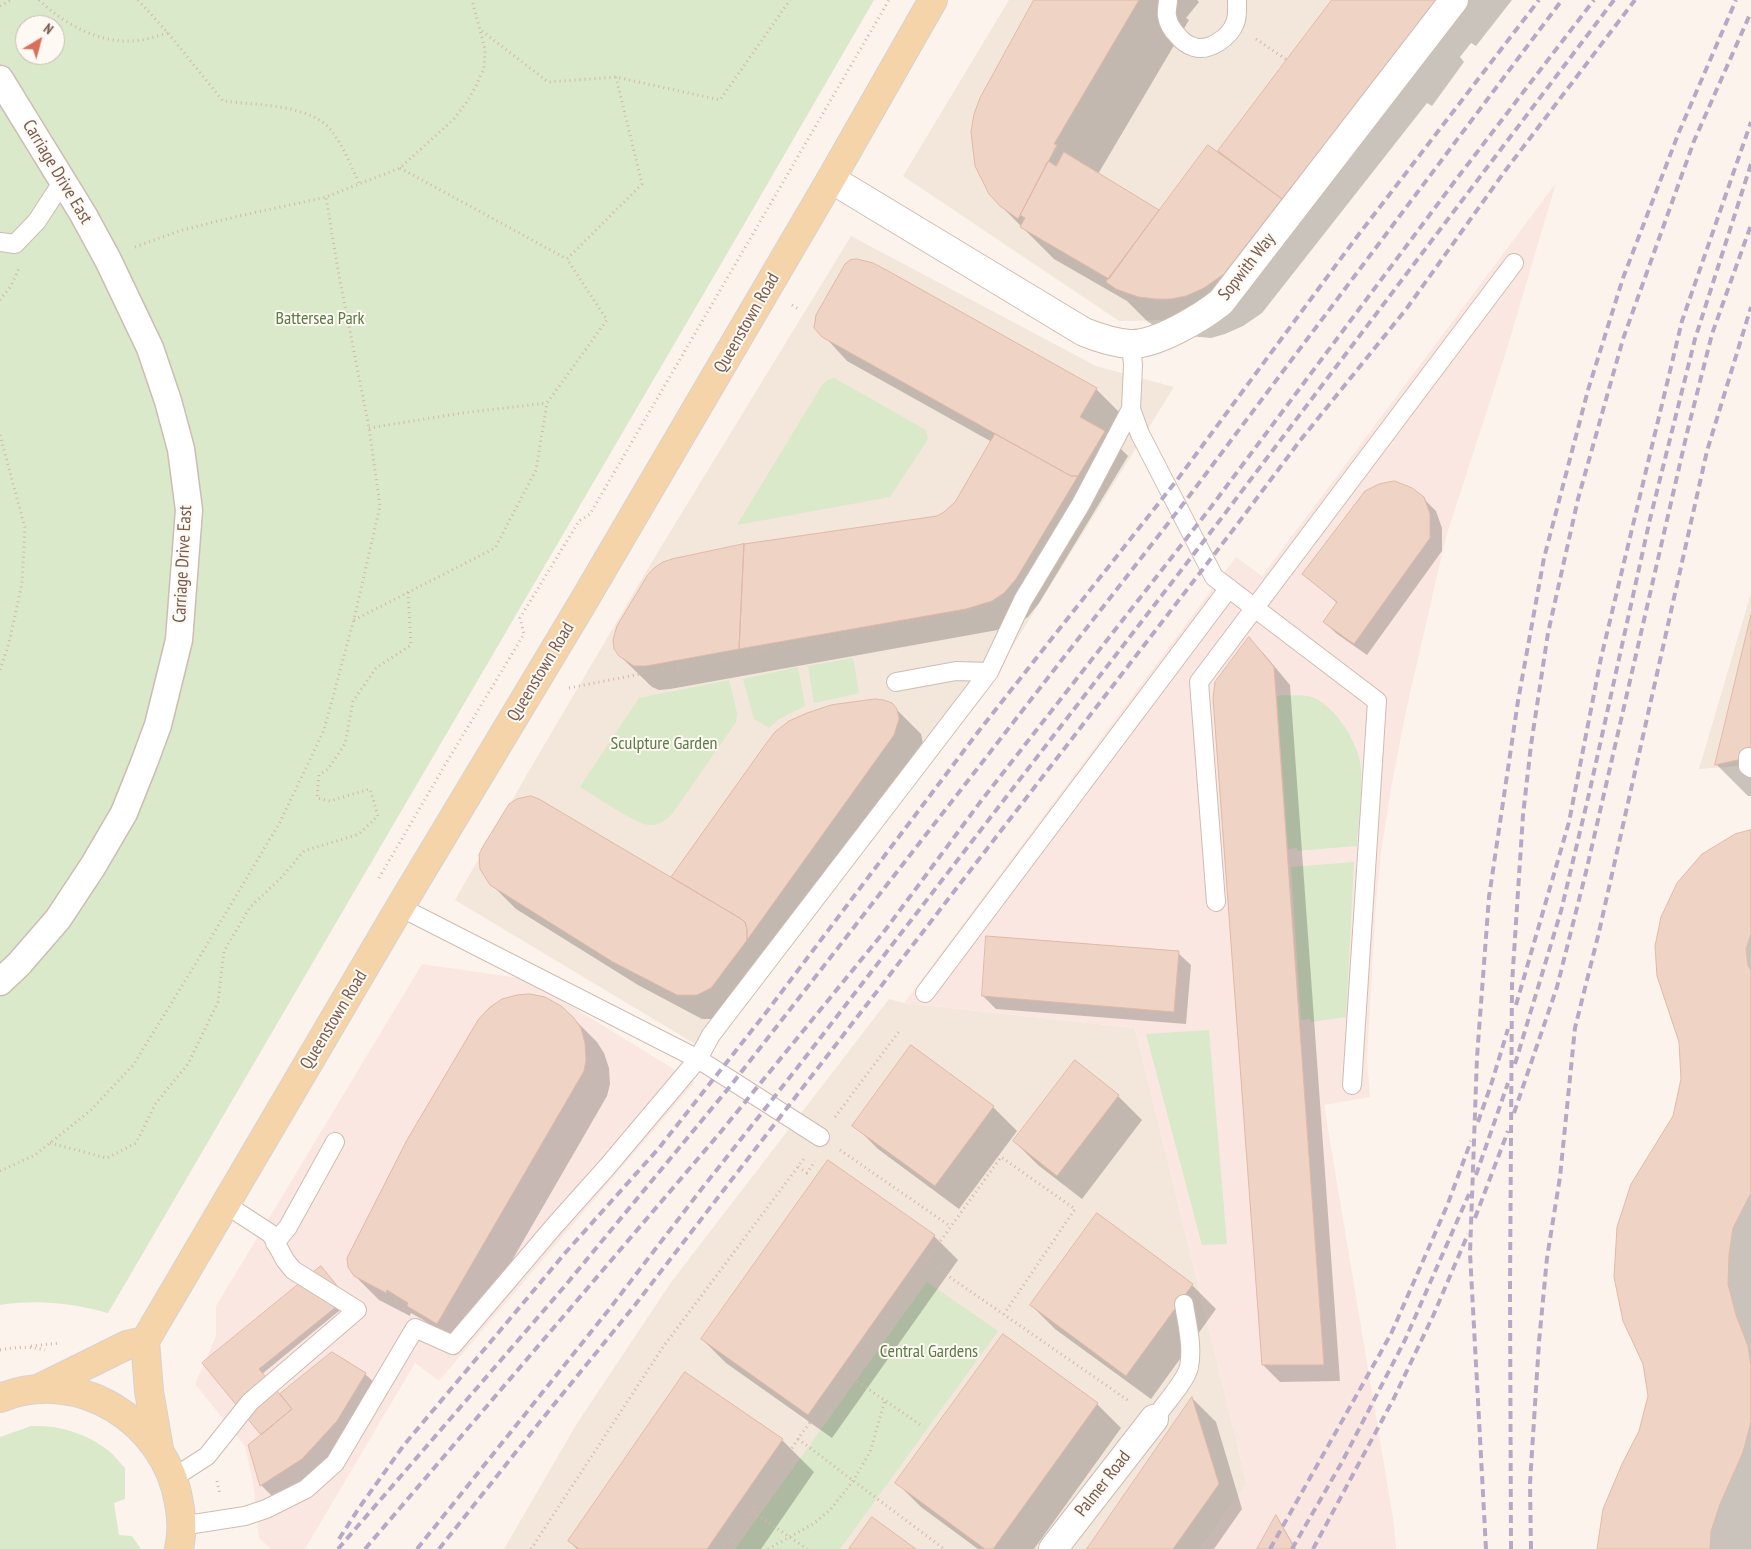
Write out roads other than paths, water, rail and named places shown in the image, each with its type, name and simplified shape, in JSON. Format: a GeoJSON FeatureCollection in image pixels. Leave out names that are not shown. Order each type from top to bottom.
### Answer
{"type":"FeatureCollection","features":[{"type":"Feature","properties":{"kind":"main road","name":"Queenstown Road"},"geometry":{"type":"LineString","coordinates":[[144,1341],[400,907],[582,604],[831,179],[933,0]]}},
{"type":"Feature","properties":{"kind":"main road"},"geometry":{"type":"LineString","coordinates":[[37,1390],[127,1345],[144,1341],[149,1391],[159,1449]]}},
{"type":"Feature","properties":{"kind":"main road"},"geometry":{"type":"LineString","coordinates":[[0,1398],[20,1392],[59,1390],[81,1394],[122,1412],[139,1426],[159,1449],[173,1478],[178,1493],[180,1537]]}},
{"type":"Feature","properties":{"kind":"street","name":"Sopwith Way"},"geometry":{"type":"LineString","coordinates":[[831,179],[1084,332],[1104,340],[1131,344],[1155,339],[1177,330],[1209,312],[1221,302],[1454,0]]}},
{"type":"Feature","properties":{"kind":"street","name":"Carriage Drive East"},"geometry":{"type":"LineString","coordinates":[[0,79],[63,181],[108,260],[150,348],[168,401],[181,449],[189,510],[179,640],[158,724],[124,812],[93,866],[58,919],[19,964],[0,982]]}},
{"type":"Feature","properties":{"kind":"street","name":"Palmer Road"},"geometry":{"type":"LineString","coordinates":[[1053,1549],[1154,1419]]}},
{"type":"Feature","properties":{"kind":"lane"},"geometry":{"type":"LineString","coordinates":[[1168,0],[1166,14],[1169,23],[1180,38],[1195,48],[1208,47],[1228,34],[1234,25],[1238,12],[1237,0]]}},
{"type":"Feature","properties":{"kind":"lane"},"geometry":{"type":"LineString","coordinates":[[0,242],[15,244],[37,222],[63,181]]}},
{"type":"Feature","properties":{"kind":"lane"},"geometry":{"type":"LineString","coordinates":[[1216,902],[1199,682],[1514,263]]}},
{"type":"Feature","properties":{"kind":"lane"},"geometry":{"type":"LineString","coordinates":[[180,1537],[226,1520],[266,1509],[306,1489],[335,1463],[415,1328],[453,1345],[698,1059],[717,1027],[990,672],[1023,600],[1081,504],[1131,409],[1134,365],[1131,344]]}},
{"type":"Feature","properties":{"kind":"lane"},"geometry":{"type":"LineString","coordinates":[[1131,409],[1140,434],[1214,577],[1377,701],[1352,1085]]}},
{"type":"Feature","properties":{"kind":"lane"},"geometry":{"type":"LineString","coordinates":[[925,994],[1229,588]]}},
{"type":"Feature","properties":{"kind":"lane"},"geometry":{"type":"LineString","coordinates":[[896,682],[956,671],[990,672]]}},
{"type":"Feature","properties":{"kind":"lane"},"geometry":{"type":"LineString","coordinates":[[400,907],[698,1059],[820,1137]]}},
{"type":"Feature","properties":{"kind":"lane"},"geometry":{"type":"LineString","coordinates":[[275,1243],[288,1227],[335,1142]]}},
{"type":"Feature","properties":{"kind":"lane"},"geometry":{"type":"LineString","coordinates":[[173,1478],[207,1456],[250,1402],[358,1310],[293,1270],[285,1260],[271,1234],[225,1204]]}},
{"type":"Feature","properties":{"kind":"lane"},"geometry":{"type":"LineString","coordinates":[[1154,1419],[1189,1368],[1190,1348],[1184,1304]]}},
{"type":"Feature","properties":{"kind":"railway"},"geometry":{"type":"LineString","coordinates":[[339,1539],[404,1445],[566,1252],[659,1148],[768,1010],[978,732],[1177,480],[1356,238],[1539,0]]}},
{"type":"Feature","properties":{"kind":"railway"},"geometry":{"type":"LineString","coordinates":[[338,1549],[564,1287],[732,1084],[1187,499],[1562,0]]}},
{"type":"Feature","properties":{"kind":"railway"},"geometry":{"type":"LineString","coordinates":[[365,1549],[719,1134],[883,933],[981,801],[1208,511],[1458,177],[1594,0]]}},
{"type":"Feature","properties":{"kind":"railway"},"geometry":{"type":"LineString","coordinates":[[417,1549],[607,1312],[794,1072],[1220,520],[1614,0]]}},
{"type":"Feature","properties":{"kind":"railway"},"geometry":{"type":"LineString","coordinates":[[439,1549],[635,1305],[1299,442],[1407,308],[1505,171],[1635,0]]}},
{"type":"Feature","properties":{"kind":"railway"},"geometry":{"type":"LineString","coordinates":[[1486,1549],[1470,1253],[1477,1057],[1489,897],[1518,701],[1544,558],[1588,390],[1623,278],[1679,132],[1736,0]]}},
{"type":"Feature","properties":{"kind":"railway"},"geometry":{"type":"LineString","coordinates":[[1511,1549],[1512,984],[1523,815],[1531,745],[1548,633],[1578,499],[1623,339],[1694,141],[1751,12]]}},
{"type":"Feature","properties":{"kind":"railway"},"geometry":{"type":"LineString","coordinates":[[1516,1005],[1569,822],[1601,658],[1682,321],[1751,122]]}},
{"type":"Feature","properties":{"kind":"railway"},"geometry":{"type":"LineString","coordinates":[[1515,1064],[1561,911],[1650,519],[1695,339],[1751,164]]}},
{"type":"Feature","properties":{"kind":"railway"},"geometry":{"type":"LineString","coordinates":[[1514,1113],[1557,987],[1586,872],[1687,433],[1712,334],[1751,225]]}},
{"type":"Feature","properties":{"kind":"railway"},"geometry":{"type":"LineString","coordinates":[[1531,1549],[1530,1483],[1539,1342],[1547,1258],[1560,1177],[1575,1028],[1599,932],[1707,451],[1751,307]]}},
{"type":"Feature","properties":{"kind":"railway"},"geometry":{"type":"LineString","coordinates":[[1478,1122],[1508,1029]]}},
{"type":"Feature","properties":{"kind":"railway"},"geometry":{"type":"LineString","coordinates":[[1476,1175],[1508,1083]]}},
{"type":"Feature","properties":{"kind":"railway"},"geometry":{"type":"LineString","coordinates":[[1475,1218],[1508,1131]]}},
{"type":"Feature","properties":{"kind":"railway"},"geometry":{"type":"LineString","coordinates":[[1270,1549],[1391,1334],[1447,1206],[1471,1141]]}},
{"type":"Feature","properties":{"kind":"railway"},"geometry":{"type":"LineString","coordinates":[[1292,1549],[1342,1462],[1405,1340],[1469,1194]]}},
{"type":"Feature","properties":{"kind":"railway"},"geometry":{"type":"LineString","coordinates":[[1313,1549],[1394,1398],[1433,1316],[1468,1234]]}},
{"type":"Feature","properties":{"kind":"park label","name":"Battersea Park"},"geometry":{"type":"Point","coordinates":[320,319]}},
{"type":"Feature","properties":{"kind":"park label","name":"Sculpture Garden"},"geometry":{"type":"Point","coordinates":[664,744]}},
{"type":"Feature","properties":{"kind":"park label","name":"Central Gardens"},"geometry":{"type":"Point","coordinates":[929,1352]}}]}
